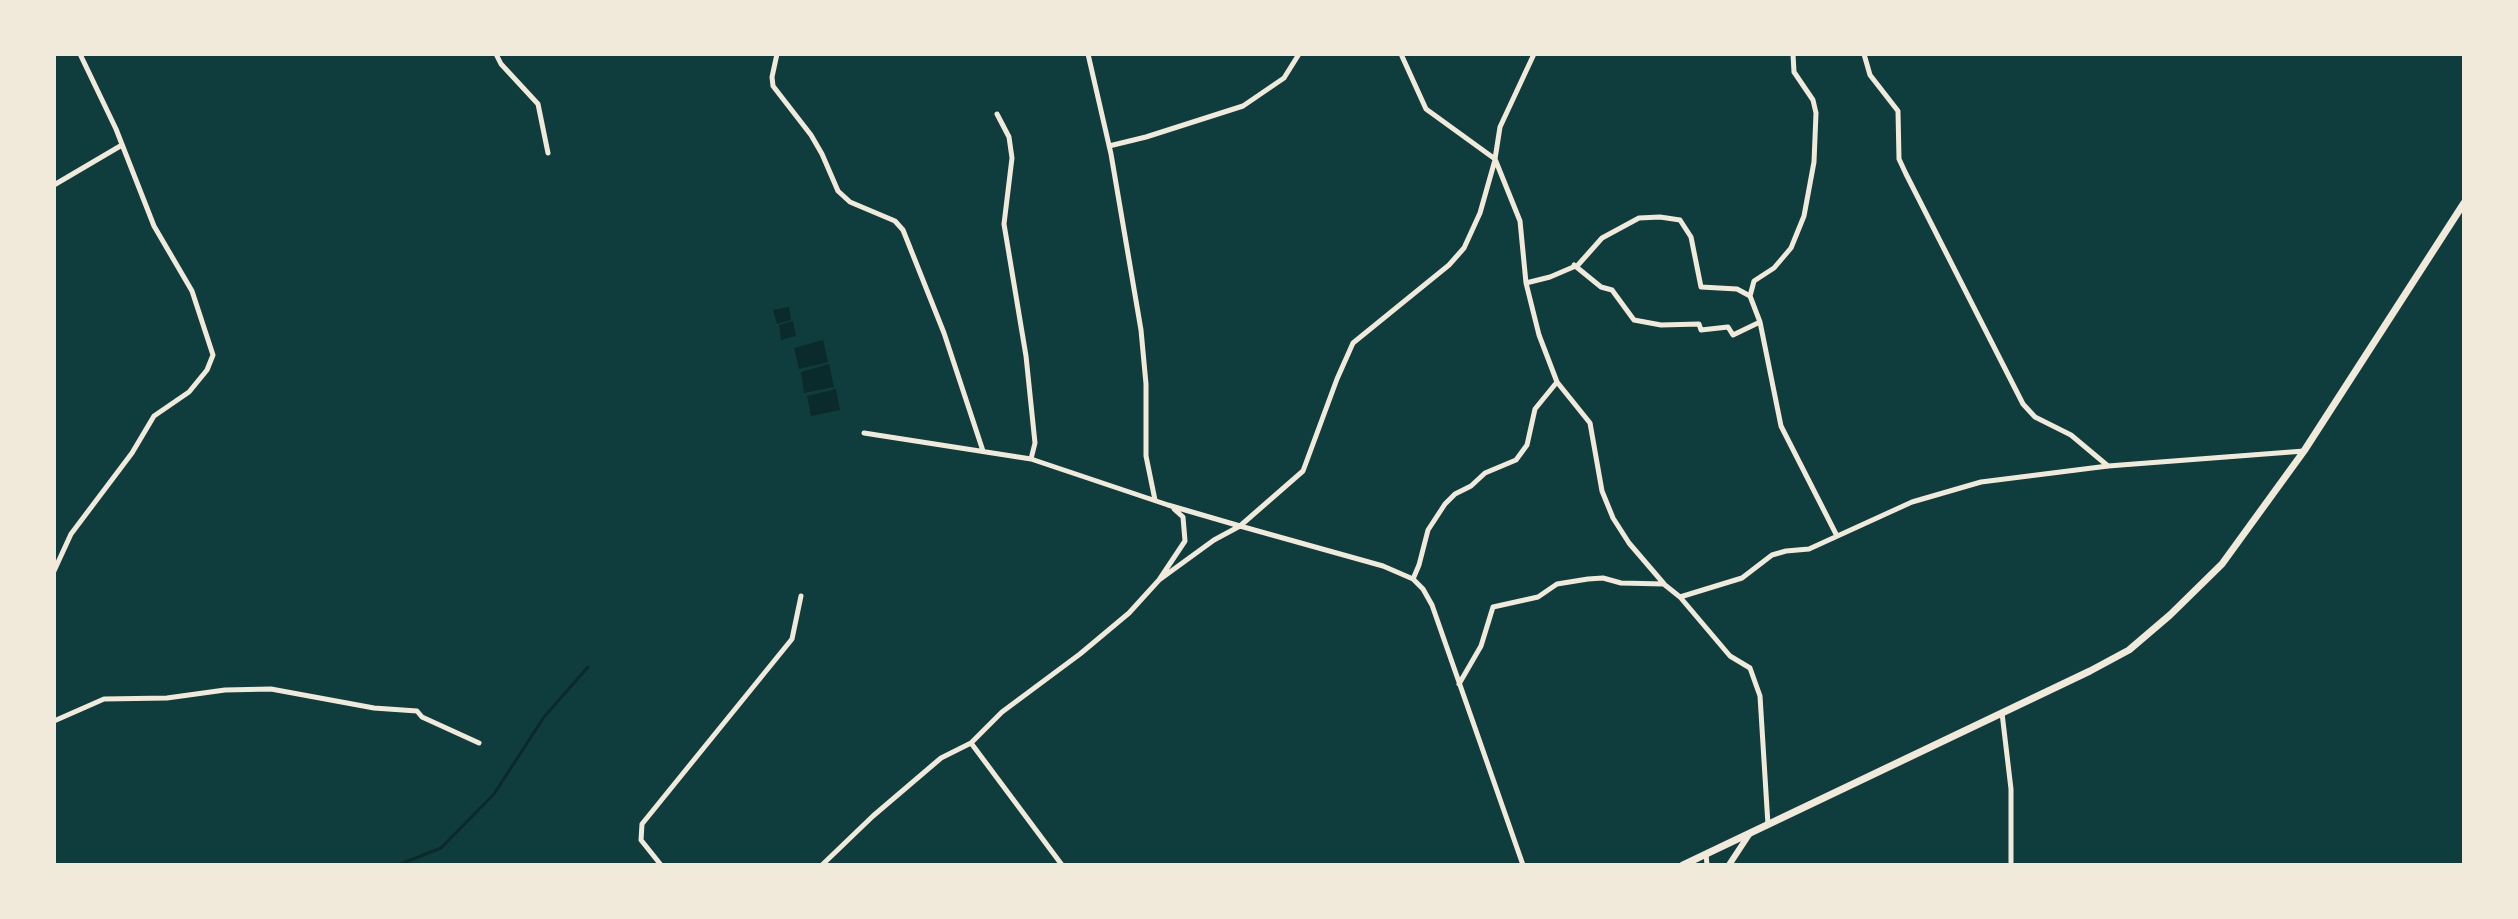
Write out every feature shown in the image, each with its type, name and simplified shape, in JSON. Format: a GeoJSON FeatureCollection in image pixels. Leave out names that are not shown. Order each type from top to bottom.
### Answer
{"type":"FeatureCollection","features":[{"type":"Feature","properties":{"kind":"main road"},"geometry":{"type":"LineString","coordinates":[[1683,865],[2129,650],[2170,615],[2222,564],[2304,450],[2464,203]]}},
{"type":"Feature","properties":{"kind":"street"},"geometry":{"type":"LineString","coordinates":[[54,571],[71,534],[132,453],[154,416],[189,392],[213,360],[198,305],[182,270],[154,226],[122,145],[80,54]]}},
{"type":"Feature","properties":{"kind":"street"},"geometry":{"type":"LineString","coordinates":[[496,54],[501,64],[538,104],[548,153]]}},
{"type":"Feature","properties":{"kind":"street"},"geometry":{"type":"LineString","coordinates":[[777,54],[772,77],[773,86],[811,135],[838,190],[850,202],[895,221],[903,231],[944,333],[983,451]]}},
{"type":"Feature","properties":{"kind":"street"},"geometry":{"type":"LineString","coordinates":[[1088,54],[1109,146],[1142,342],[1146,456],[1155,500]]}},
{"type":"Feature","properties":{"kind":"street"},"geometry":{"type":"LineString","coordinates":[[1401,54],[1426,109],[1495,159],[1520,221],[1526,283],[1539,335],[1557,382],[1590,423],[1602,491],[1612,518],[1629,543],[1665,585],[1680,597],[1730,656],[1750,668],[1760,696],[1768,825]]}},
{"type":"Feature","properties":{"kind":"street"},"geometry":{"type":"LineString","coordinates":[[822,865],[873,816],[941,758],[971,743],[1002,712],[1080,654],[1129,613],[1160,580],[1186,558],[1240,526],[1303,471],[1337,379],[1353,343],[1449,265],[1464,248],[1480,213],[1495,159],[1500,127],[1534,54]]}},
{"type":"Feature","properties":{"kind":"street"},"geometry":{"type":"LineString","coordinates":[[1793,54],[1794,72],[1813,100],[1816,113],[1814,162],[1804,216],[1791,248],[1774,268],[1754,281],[1750,296],[1760,322],[1781,426],[1837,536]]}},
{"type":"Feature","properties":{"kind":"street"},"geometry":{"type":"LineString","coordinates":[[1864,54],[1870,75],[1898,111],[1899,159],[2023,404],[2035,417],[2071,435],[2108,466]]}},
{"type":"Feature","properties":{"kind":"street"},"geometry":{"type":"LineString","coordinates":[[1109,146],[1146,137],[1243,106],[1284,78],[1297,56]]}},
{"type":"Feature","properties":{"kind":"street"},"geometry":{"type":"LineString","coordinates":[[997,114],[1009,137],[1012,158],[1004,224],[1026,356],[1035,443],[1031,459]]}},
{"type":"Feature","properties":{"kind":"street"},"geometry":{"type":"LineString","coordinates":[[54,185],[122,145]]}},
{"type":"Feature","properties":{"kind":"street"},"geometry":{"type":"LineString","coordinates":[[1526,283],[1550,277],[1574,266],[1602,238],[1639,218],[1660,217],[1680,220],[1691,237],[1701,287],[1737,289],[1750,296]]}},
{"type":"Feature","properties":{"kind":"street"},"geometry":{"type":"LineString","coordinates":[[1574,266],[1601,287],[1612,290],[1634,320],[1661,325],[1699,324],[1701,330],[1728,327],[1733,335],[1760,322]]}},
{"type":"Feature","properties":{"kind":"street"},"geometry":{"type":"LineString","coordinates":[[1413,579],[1428,530],[1445,504],[1485,473],[1516,460],[1527,445],[1535,409],[1557,382]]}},
{"type":"Feature","properties":{"kind":"street"},"geometry":{"type":"LineString","coordinates":[[864,433],[1031,459],[1168,505],[1383,566],[1413,579],[1423,589],[1432,605],[1523,865]]}},
{"type":"Feature","properties":{"kind":"street"},"geometry":{"type":"LineString","coordinates":[[1680,597],[1742,578],[1772,555],[1809,549],[1912,502],[1981,482],[2108,466],[2304,450]]}},
{"type":"Feature","properties":{"kind":"street"},"geometry":{"type":"LineString","coordinates":[[1160,580],[1185,541],[1183,517],[1168,505]]}},
{"type":"Feature","properties":{"kind":"street"},"geometry":{"type":"LineString","coordinates":[[1460,684],[1480,646],[1493,607],[1538,597],[1557,584],[1588,579],[1604,578],[1621,583],[1665,585]]}},
{"type":"Feature","properties":{"kind":"street"},"geometry":{"type":"LineString","coordinates":[[661,865],[641,840],[642,824],[792,639],[801,596]]}},
{"type":"Feature","properties":{"kind":"street"},"geometry":{"type":"LineString","coordinates":[[54,720],[104,699],[160,699],[225,690],[271,689],[374,708],[417,711],[422,717],[479,743]]}},
{"type":"Feature","properties":{"kind":"street"},"geometry":{"type":"LineString","coordinates":[[2002,713],[2012,789],[2011,865]]}},
{"type":"Feature","properties":{"kind":"street"},"geometry":{"type":"LineString","coordinates":[[971,743],[1062,865]]}},
{"type":"Feature","properties":{"kind":"street"},"geometry":{"type":"LineString","coordinates":[[1728,865],[1751,833]]}},
{"type":"Feature","properties":{"kind":"street"},"geometry":{"type":"LineString","coordinates":[[1706,855],[1707,865]]}},
{"type":"Feature","properties":{"kind":"water"},"geometry":{"type":"Polygon","coordinates":[[[789,307],[791,320],[777,324],[773,310],[789,307]]]}},
{"type":"Feature","properties":{"kind":"water"},"geometry":{"type":"Polygon","coordinates":[[[793,321],[796,336],[781,340],[779,325],[793,321]]]}},
{"type":"Feature","properties":{"kind":"water"},"geometry":{"type":"Polygon","coordinates":[[[823,340],[828,362],[799,369],[794,348],[823,340]]]}},
{"type":"Feature","properties":{"kind":"water"},"geometry":{"type":"Polygon","coordinates":[[[829,364],[834,387],[804,393],[801,372],[829,364]]]}},
{"type":"Feature","properties":{"kind":"water"},"geometry":{"type":"Polygon","coordinates":[[[836,389],[840,410],[811,416],[807,396],[836,389]]]}},
{"type":"Feature","properties":{"kind":"waterway"},"geometry":{"type":"LineString","coordinates":[[398,865],[441,848],[494,794],[544,717],[588,667]]}}]}
